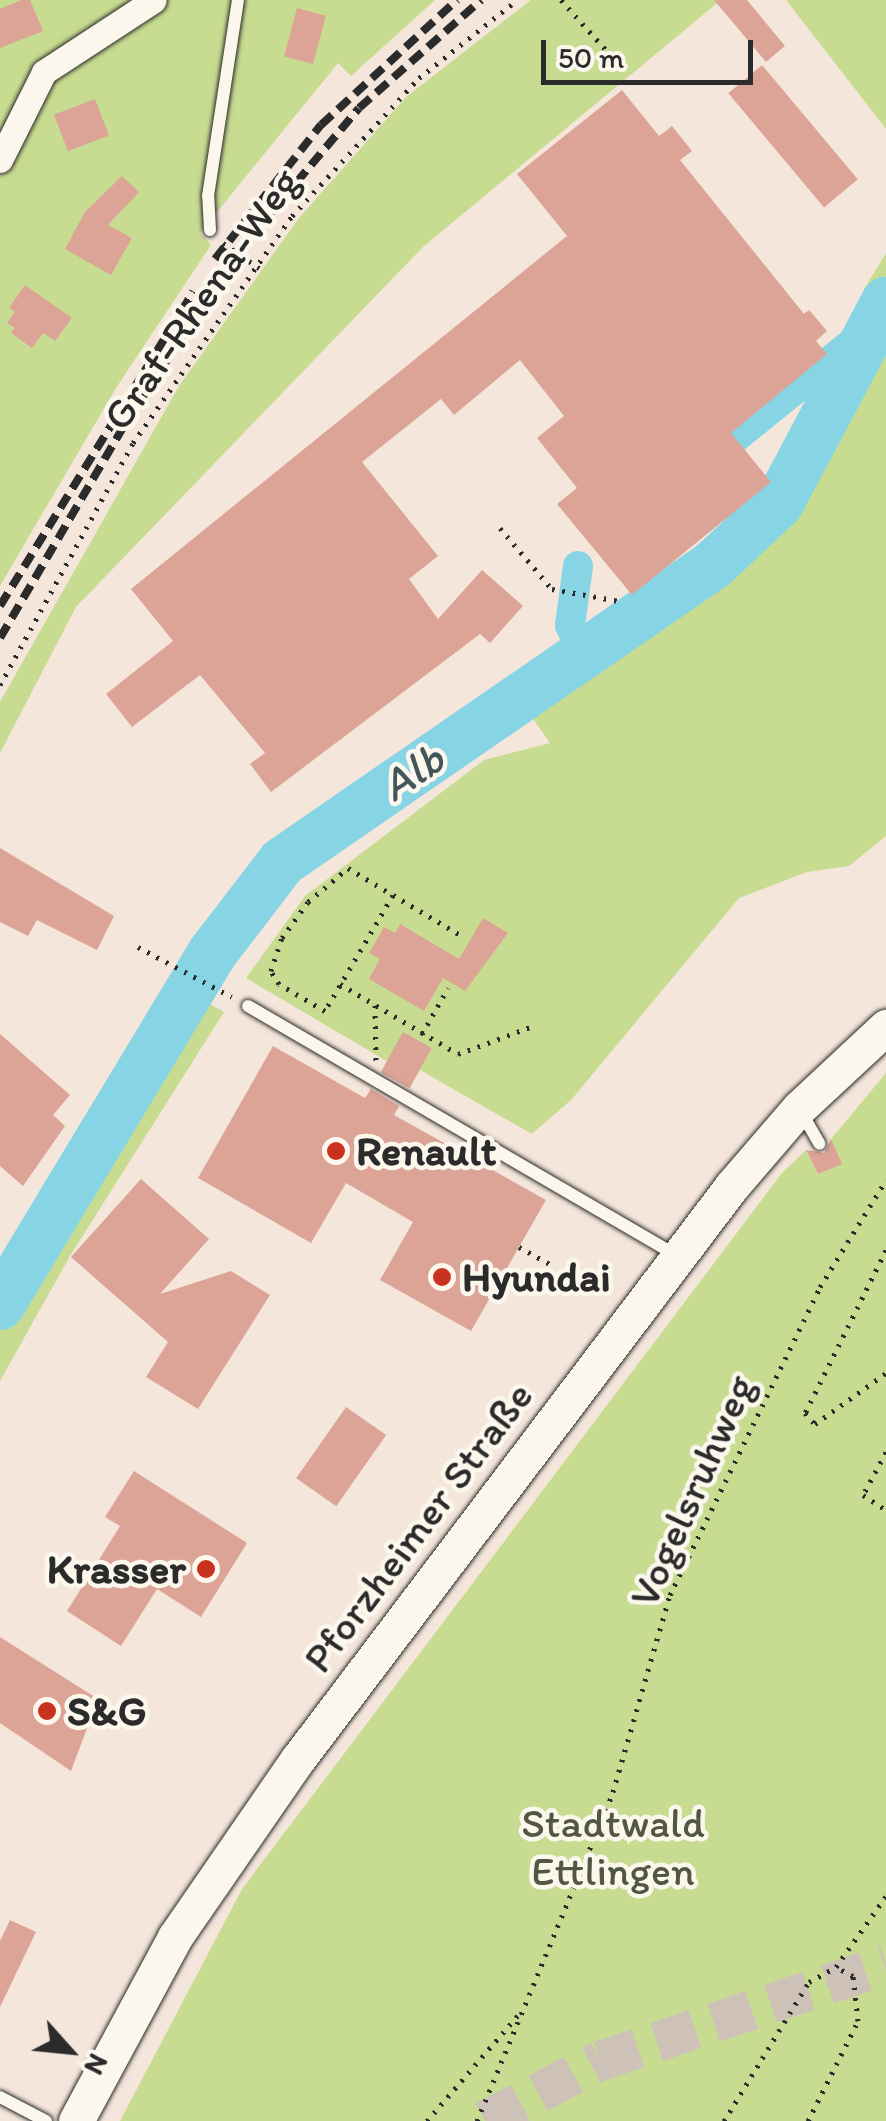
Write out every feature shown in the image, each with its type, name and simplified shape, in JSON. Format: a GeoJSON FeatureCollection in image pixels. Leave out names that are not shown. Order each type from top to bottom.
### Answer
{"type":"FeatureCollection","features":[{"type":"Feature","properties":{"kind":"main road","name":"Pforzheimer Straße"},"geometry":{"type":"LineString","coordinates":[[76,2121],[221,1866],[677,1256],[799,1108],[886,1027]]}},
{"type":"Feature","properties":{"kind":"street"},"geometry":{"type":"LineString","coordinates":[[0,160],[44,72],[154,0]]}},
{"type":"Feature","properties":{"kind":"lane"},"geometry":{"type":"LineString","coordinates":[[210,230],[208,196],[238,0]]}},
{"type":"Feature","properties":{"kind":"lane"},"geometry":{"type":"LineString","coordinates":[[248,1006],[677,1256]]}},
{"type":"Feature","properties":{"kind":"lane"},"geometry":{"type":"LineString","coordinates":[[799,1108],[820,1144]]}},
{"type":"Feature","properties":{"kind":"lane"},"geometry":{"type":"LineString","coordinates":[[0,2098],[46,2121]]}},
{"type":"Feature","properties":{"kind":"path","name":"Graf-Rhena-Weg"},"geometry":{"type":"LineString","coordinates":[[0,685],[133,443],[186,360],[259,268],[292,216],[366,130],[517,0]]}},
{"type":"Feature","properties":{"kind":"path"},"geometry":{"type":"LineString","coordinates":[[562,0],[618,63]]}},
{"type":"Feature","properties":{"kind":"path"},"geometry":{"type":"LineString","coordinates":[[210,230],[259,268]]}},
{"type":"Feature","properties":{"kind":"path"},"geometry":{"type":"LineString","coordinates":[[500,528],[552,589],[619,601]]}},
{"type":"Feature","properties":{"kind":"path"},"geometry":{"type":"LineString","coordinates":[[393,895],[324,1010],[278,984],[271,971],[282,938],[308,902],[348,868],[460,935]]}},
{"type":"Feature","properties":{"kind":"path"},"geometry":{"type":"LineString","coordinates":[[138,947],[210,985]]}},
{"type":"Feature","properties":{"kind":"path"},"geometry":{"type":"LineString","coordinates":[[340,984],[458,1054],[471,1054],[533,1026]]}},
{"type":"Feature","properties":{"kind":"path"},"geometry":{"type":"LineString","coordinates":[[422,1034],[448,988]]}},
{"type":"Feature","properties":{"kind":"path"},"geometry":{"type":"LineString","coordinates":[[368,1079],[380,1050],[375,1005]]}},
{"type":"Feature","properties":{"kind":"path","name":"Vogelsruhweg"},"geometry":{"type":"LineString","coordinates":[[477,2121],[613,1792],[670,1595],[820,1287],[886,1180]]}},
{"type":"Feature","properties":{"kind":"path"},"geometry":{"type":"LineString","coordinates":[[519,1247],[552,1265]]}},
{"type":"Feature","properties":{"kind":"path"},"geometry":{"type":"LineString","coordinates":[[886,1250],[804,1413],[815,1424],[886,1373]]}},
{"type":"Feature","properties":{"kind":"path"},"geometry":{"type":"LineString","coordinates":[[886,1452],[863,1495],[886,1510]]}},
{"type":"Feature","properties":{"kind":"path"},"geometry":{"type":"LineString","coordinates":[[724,2121],[808,1982],[836,1967],[886,1896]]}},
{"type":"Feature","properties":{"kind":"path"},"geometry":{"type":"LineString","coordinates":[[808,2121],[858,2021],[853,1976],[836,1967]]}},
{"type":"Feature","properties":{"kind":"path"},"geometry":{"type":"LineString","coordinates":[[426,2121],[525,2007]]}},
{"type":"Feature","properties":{"kind":"green space"},"geometry":{"type":"Polygon","coordinates":[[[0,0],[435,0],[351,76],[338,63],[200,233],[211,245],[116,388],[0,586],[0,0]]]}},
{"type":"Feature","properties":{"kind":"green space"},"geometry":{"type":"Polygon","coordinates":[[[531,0],[721,0],[423,247],[76,607],[0,753],[0,702],[179,386],[299,218],[406,97],[531,0]]]}},
{"type":"Feature","properties":{"kind":"green space"},"geometry":{"type":"Polygon","coordinates":[[[786,0],[886,0],[886,129],[786,0]]]}},
{"type":"Feature","properties":{"kind":"green space"},"geometry":{"type":"Polygon","coordinates":[[[886,253],[886,314],[864,289],[886,253]]]}},
{"type":"Feature","properties":{"kind":"green space"},"geometry":{"type":"Polygon","coordinates":[[[886,332],[886,836],[849,866],[807,872],[739,898],[572,1099],[532,1134],[420,1070],[415,1078],[246,978],[305,896],[484,760],[550,743],[533,719],[571,676],[701,587],[792,511],[886,332]]]}},
{"type":"Feature","properties":{"kind":"green space"},"geometry":{"type":"Polygon","coordinates":[[[169,981],[224,1012],[70,1256],[0,1381],[0,1261],[169,981]]]}},
{"type":"Feature","properties":{"kind":"green space","name":"Stadtwald Ettlingen"},"geometry":{"type":"Polygon","coordinates":[[[886,1073],[886,2121],[120,2121],[242,1889],[782,1173],[806,1150],[818,1174],[841,1164],[831,1139],[886,1073]]]}},
{"type":"Feature","properties":{"kind":"building"},"geometry":{"type":"Polygon","coordinates":[[[30,0],[43,31],[0,48],[0,9],[30,0]]]}},
{"type":"Feature","properties":{"kind":"building"},"geometry":{"type":"Polygon","coordinates":[[[714,0],[747,0],[785,46],[766,62],[714,0]]]}},
{"type":"Feature","properties":{"kind":"building"},"geometry":{"type":"Polygon","coordinates":[[[297,8],[326,16],[313,64],[284,56],[297,8]]]}},
{"type":"Feature","properties":{"kind":"building"},"geometry":{"type":"Polygon","coordinates":[[[762,65],[858,179],[824,207],[728,93],[762,65]]]}},
{"type":"Feature","properties":{"kind":"building"},"geometry":{"type":"Polygon","coordinates":[[[622,90],[659,136],[672,126],[692,151],[680,160],[804,314],[809,310],[827,331],[816,341],[827,354],[731,433],[771,482],[632,595],[557,504],[577,488],[537,438],[564,416],[520,360],[454,415],[441,399],[362,462],[438,556],[409,579],[438,619],[482,570],[523,606],[490,643],[480,634],[271,792],[250,764],[265,753],[200,675],[132,727],[106,694],[173,641],[131,589],[567,236],[517,174],[622,90]]]}},
{"type":"Feature","properties":{"kind":"building"},"geometry":{"type":"Polygon","coordinates":[[[95,99],[109,135],[68,151],[54,115],[95,99]]]}},
{"type":"Feature","properties":{"kind":"building"},"geometry":{"type":"Polygon","coordinates":[[[122,176],[139,192],[108,225],[132,238],[111,275],[65,249],[85,212],[122,176]]]}},
{"type":"Feature","properties":{"kind":"building"},"geometry":{"type":"Polygon","coordinates":[[[25,285],[72,318],[55,341],[43,333],[32,348],[11,333],[15,328],[7,323],[15,312],[9,308],[25,285]]]}},
{"type":"Feature","properties":{"kind":"building"},"geometry":{"type":"Polygon","coordinates":[[[0,848],[114,916],[97,950],[37,920],[28,936],[0,922],[0,848]]]}},
{"type":"Feature","properties":{"kind":"building"},"geometry":{"type":"Polygon","coordinates":[[[483,918],[508,933],[465,991],[443,978],[424,1011],[369,979],[380,959],[369,953],[384,927],[395,933],[400,924],[459,959],[483,918]]]}},
{"type":"Feature","properties":{"kind":"building"},"geometry":{"type":"Polygon","coordinates":[[[403,1032],[432,1048],[410,1088],[381,1072],[403,1032]]]}},
{"type":"Feature","properties":{"kind":"building"},"geometry":{"type":"Polygon","coordinates":[[[0,1034],[70,1095],[53,1115],[65,1126],[23,1186],[0,1166],[0,1034]]]}},
{"type":"Feature","properties":{"kind":"building","name":"Renault"},"geometry":{"type":"Polygon","coordinates":[[[273,1046],[365,1098],[371,1089],[399,1106],[394,1115],[546,1200],[471,1331],[380,1280],[413,1222],[346,1183],[311,1243],[198,1178],[273,1046]]]}},
{"type":"Feature","properties":{"kind":"building"},"geometry":{"type":"Polygon","coordinates":[[[831,1139],[842,1164],[818,1174],[806,1150],[824,1153],[831,1139]]]}},
{"type":"Feature","properties":{"kind":"building"},"geometry":{"type":"Polygon","coordinates":[[[141,1179],[209,1239],[160,1294],[231,1271],[270,1295],[198,1409],[146,1377],[168,1342],[71,1257],[141,1179]]]}},
{"type":"Feature","properties":{"kind":"building"},"geometry":{"type":"Polygon","coordinates":[[[346,1407],[386,1435],[336,1506],[296,1478],[346,1407]]]}},
{"type":"Feature","properties":{"kind":"building"},"geometry":{"type":"Polygon","coordinates":[[[134,1471],[247,1543],[201,1617],[157,1589],[121,1646],[67,1611],[120,1526],[105,1517],[134,1471]]]}},
{"type":"Feature","properties":{"kind":"building","name":"S&G"},"geometry":{"type":"Polygon","coordinates":[[[0,1637],[98,1699],[71,1771],[0,1723],[0,1637]]]}},
{"type":"Feature","properties":{"kind":"building"},"geometry":{"type":"Polygon","coordinates":[[[10,1920],[36,1932],[0,2007],[0,1941],[10,1920]]]}},
{"type":"Feature","properties":{"kind":"waterway","name":"Alb"},"geometry":{"type":"LineString","coordinates":[[0,1305],[213,952],[282,862],[713,565],[779,503],[886,302]]}},
{"type":"Feature","properties":{"kind":"waterway"},"geometry":{"type":"LineString","coordinates":[[735,438],[852,343],[864,343]]}},
{"type":"Feature","properties":{"kind":"waterway"},"geometry":{"type":"LineString","coordinates":[[578,566],[570,625],[582,652]]}},
{"type":"Feature","properties":{"kind":"tunnel"},"geometry":{"type":"LineString","coordinates":[[485,2121],[600,2061],[886,1965]]}},
{"type":"Feature","properties":{"kind":"railway"},"geometry":{"type":"LineString","coordinates":[[215,259],[321,125],[457,0]]}},
{"type":"Feature","properties":{"kind":"railway"},"geometry":{"type":"LineString","coordinates":[[0,638],[127,421],[237,253],[359,108],[481,0]]}},
{"type":"Feature","properties":{"kind":"railway"},"geometry":{"type":"LineString","coordinates":[[0,606],[193,292]]}},
{"type":"Feature","properties":{"kind":"place","name":"Renault"},"geometry":{"type":"Point","coordinates":[336,1151]}},
{"type":"Feature","properties":{"kind":"place","name":"Hyundai"},"geometry":{"type":"Point","coordinates":[442,1277]}},
{"type":"Feature","properties":{"kind":"place","name":"Krasser"},"geometry":{"type":"Point","coordinates":[206,1569]}},
{"type":"Feature","properties":{"kind":"place","name":"S&G"},"geometry":{"type":"Point","coordinates":[47,1711]}}]}
